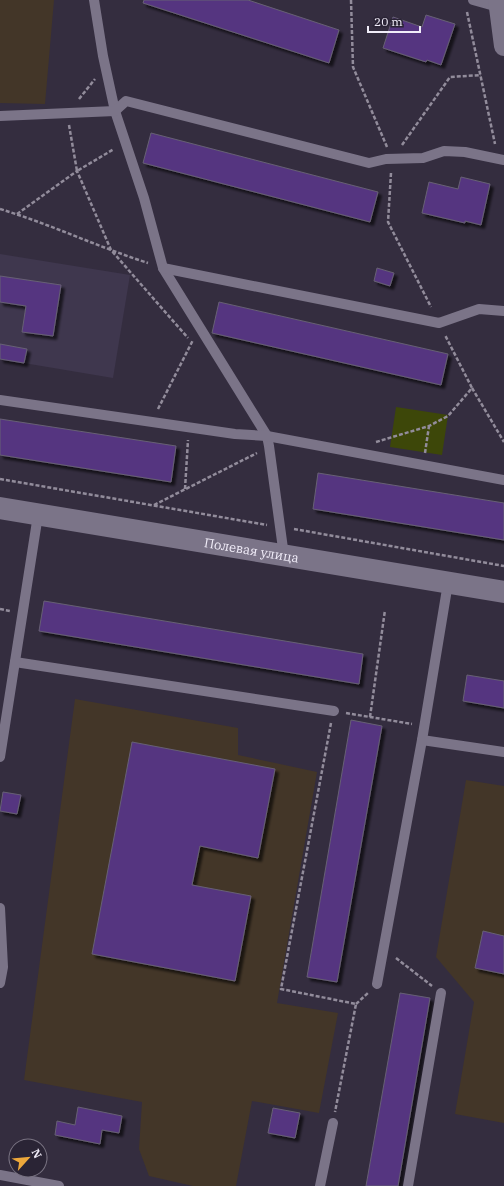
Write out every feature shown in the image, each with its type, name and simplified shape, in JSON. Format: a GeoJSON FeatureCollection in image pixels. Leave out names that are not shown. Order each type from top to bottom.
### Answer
{"type":"FeatureCollection","features":[{"type":"Feature","properties":{"kind":"street"},"geometry":{"type":"LineString","coordinates":[[498,4],[504,46]]}},
{"type":"Feature","properties":{"kind":"street","name":"Полевая улица"},"geometry":{"type":"LineString","coordinates":[[0,508],[504,592]]}},
{"type":"Feature","properties":{"kind":"lane"},"geometry":{"type":"LineString","coordinates":[[94,0],[105,67],[115,111],[144,198],[163,268],[268,441],[284,556]]}},
{"type":"Feature","properties":{"kind":"lane"},"geometry":{"type":"LineString","coordinates":[[469,4],[498,4]]}},
{"type":"Feature","properties":{"kind":"lane"},"geometry":{"type":"LineString","coordinates":[[0,116],[115,111],[126,101],[369,163],[392,159],[423,158],[444,151],[465,152],[501,160]]}},
{"type":"Feature","properties":{"kind":"lane"},"geometry":{"type":"LineString","coordinates":[[163,268],[439,323],[480,309],[504,311]]}},
{"type":"Feature","properties":{"kind":"lane"},"geometry":{"type":"LineString","coordinates":[[0,400],[235,434],[268,441],[422,465],[504,480]]}},
{"type":"Feature","properties":{"kind":"lane"},"geometry":{"type":"LineString","coordinates":[[0,757],[38,515]]}},
{"type":"Feature","properties":{"kind":"lane"},"geometry":{"type":"LineString","coordinates":[[377,984],[425,726],[448,583]]}},
{"type":"Feature","properties":{"kind":"lane"},"geometry":{"type":"LineString","coordinates":[[15,662],[334,711]]}},
{"type":"Feature","properties":{"kind":"lane"},"geometry":{"type":"LineString","coordinates":[[422,740],[504,752]]}},
{"type":"Feature","properties":{"kind":"lane"},"geometry":{"type":"LineString","coordinates":[[0,908],[3,967],[0,984]]}},
{"type":"Feature","properties":{"kind":"lane"},"geometry":{"type":"LineString","coordinates":[[408,1186],[441,993]]}},
{"type":"Feature","properties":{"kind":"lane"},"geometry":{"type":"LineString","coordinates":[[320,1186],[333,1122]]}},
{"type":"Feature","properties":{"kind":"lane"},"geometry":{"type":"LineString","coordinates":[[0,1175],[59,1186]]}},
{"type":"Feature","properties":{"kind":"path"},"geometry":{"type":"LineString","coordinates":[[469,4],[480,75],[501,160]]}},
{"type":"Feature","properties":{"kind":"path"},"geometry":{"type":"LineString","coordinates":[[105,67],[67,113],[77,171],[111,250],[192,342]]}},
{"type":"Feature","properties":{"kind":"path"},"geometry":{"type":"LineString","coordinates":[[392,159],[450,76],[480,75]]}},
{"type":"Feature","properties":{"kind":"path"},"geometry":{"type":"LineString","coordinates":[[17,214],[77,171],[126,143]]}},
{"type":"Feature","properties":{"kind":"path"},"geometry":{"type":"LineString","coordinates":[[0,209],[163,268]]}},
{"type":"Feature","properties":{"kind":"path"},"geometry":{"type":"LineString","coordinates":[[439,323],[472,388],[504,442]]}},
{"type":"Feature","properties":{"kind":"path"},"geometry":{"type":"LineString","coordinates":[[152,422],[199,327]]}},
{"type":"Feature","properties":{"kind":"path"},"geometry":{"type":"LineString","coordinates":[[373,442],[429,426],[448,416],[472,388]]}},
{"type":"Feature","properties":{"kind":"path"},"geometry":{"type":"LineString","coordinates":[[422,465],[429,426]]}},
{"type":"Feature","properties":{"kind":"path"},"geometry":{"type":"LineString","coordinates":[[185,489],[189,428]]}},
{"type":"Feature","properties":{"kind":"path"},"geometry":{"type":"LineString","coordinates":[[154,505],[185,489],[268,441]]}},
{"type":"Feature","properties":{"kind":"path"},"geometry":{"type":"LineString","coordinates":[[0,479],[504,566]]}},
{"type":"Feature","properties":{"kind":"path"},"geometry":{"type":"LineString","coordinates":[[370,717],[385,610]]}},
{"type":"Feature","properties":{"kind":"path"},"geometry":{"type":"LineString","coordinates":[[333,1122],[356,1004],[281,989],[334,711],[425,726]]}},
{"type":"Feature","properties":{"kind":"path"},"geometry":{"type":"LineString","coordinates":[[383,948],[441,993]]}},
{"type":"Feature","properties":{"kind":"shaded area"},"geometry":{"type":"Polygon","coordinates":[[[0,0],[54,0],[45,104],[0,103],[0,0]]]}},
{"type":"Feature","properties":{"kind":"shaded area"},"geometry":{"type":"Polygon","coordinates":[[[0,254],[130,275],[113,378],[0,359],[0,254]]]}},
{"type":"Feature","properties":{"kind":"shaded area"},"geometry":{"type":"Polygon","coordinates":[[[75,699],[238,728],[238,755],[317,772],[277,1003],[338,1013],[319,1113],[252,1101],[236,1186],[193,1186],[149,1176],[139,1149],[142,1102],[24,1080],[75,699]]]}},
{"type":"Feature","properties":{"kind":"shaded area"},"geometry":{"type":"Polygon","coordinates":[[[466,780],[504,786],[504,1123],[455,1114],[474,1002],[436,957],[466,780]]]}},
{"type":"Feature","properties":{"kind":"green space"},"geometry":{"type":"Polygon","coordinates":[[[396,407],[448,415],[442,455],[390,447],[396,407]]]}},
{"type":"Feature","properties":{"kind":"building"},"geometry":{"type":"Polygon","coordinates":[[[144,0],[248,0],[339,30],[329,63],[143,3],[144,0]]]}},
{"type":"Feature","properties":{"kind":"building"},"geometry":{"type":"Polygon","coordinates":[[[426,15],[455,24],[441,65],[427,60],[426,62],[383,48],[393,17],[422,27],[426,15]]]}},
{"type":"Feature","properties":{"kind":"building"},"geometry":{"type":"Polygon","coordinates":[[[151,133],[378,192],[370,222],[143,163],[151,133]]]}},
{"type":"Feature","properties":{"kind":"building"},"geometry":{"type":"Polygon","coordinates":[[[461,177],[490,184],[481,225],[465,221],[465,223],[422,213],[429,182],[458,189],[461,177]]]}},
{"type":"Feature","properties":{"kind":"building"},"geometry":{"type":"Polygon","coordinates":[[[377,268],[394,273],[390,286],[374,281],[377,268]]]}},
{"type":"Feature","properties":{"kind":"building"},"geometry":{"type":"Polygon","coordinates":[[[0,276],[61,285],[53,336],[22,332],[26,306],[0,302],[0,276]]]}},
{"type":"Feature","properties":{"kind":"building"},"geometry":{"type":"Polygon","coordinates":[[[219,302],[448,354],[441,385],[212,333],[219,302]]]}},
{"type":"Feature","properties":{"kind":"building"},"geometry":{"type":"Polygon","coordinates":[[[0,344],[27,349],[24,363],[0,359],[0,344]]]}},
{"type":"Feature","properties":{"kind":"building"},"geometry":{"type":"Polygon","coordinates":[[[0,419],[176,446],[171,482],[0,455],[0,419]]]}},
{"type":"Feature","properties":{"kind":"building"},"geometry":{"type":"Polygon","coordinates":[[[318,473],[504,503],[504,540],[313,509],[318,473]]]}},
{"type":"Feature","properties":{"kind":"building"},"geometry":{"type":"Polygon","coordinates":[[[44,601],[363,654],[359,684],[39,631],[44,601]]]}},
{"type":"Feature","properties":{"kind":"building"},"geometry":{"type":"Polygon","coordinates":[[[467,675],[504,681],[504,708],[463,701],[467,675]]]}},
{"type":"Feature","properties":{"kind":"building"},"geometry":{"type":"Polygon","coordinates":[[[351,720],[382,726],[337,982],[307,977],[351,720]]]}},
{"type":"Feature","properties":{"kind":"building"},"geometry":{"type":"Polygon","coordinates":[[[132,742],[275,769],[258,858],[200,846],[192,885],[251,896],[235,981],[92,954],[132,742]]]}},
{"type":"Feature","properties":{"kind":"building"},"geometry":{"type":"Polygon","coordinates":[[[3,792],[21,795],[17,814],[0,811],[3,792]]]}},
{"type":"Feature","properties":{"kind":"building"},"geometry":{"type":"Polygon","coordinates":[[[483,931],[504,936],[504,974],[475,968],[483,931]]]}},
{"type":"Feature","properties":{"kind":"building"},"geometry":{"type":"Polygon","coordinates":[[[400,993],[430,998],[398,1186],[366,1186],[400,993]]]}},
{"type":"Feature","properties":{"kind":"building"},"geometry":{"type":"Polygon","coordinates":[[[78,1107],[122,1116],[119,1133],[102,1130],[100,1144],[55,1135],[57,1121],[75,1125],[78,1107]]]}},
{"type":"Feature","properties":{"kind":"building"},"geometry":{"type":"Polygon","coordinates":[[[273,1108],[300,1113],[295,1138],[268,1133],[273,1108]]]}}]}
